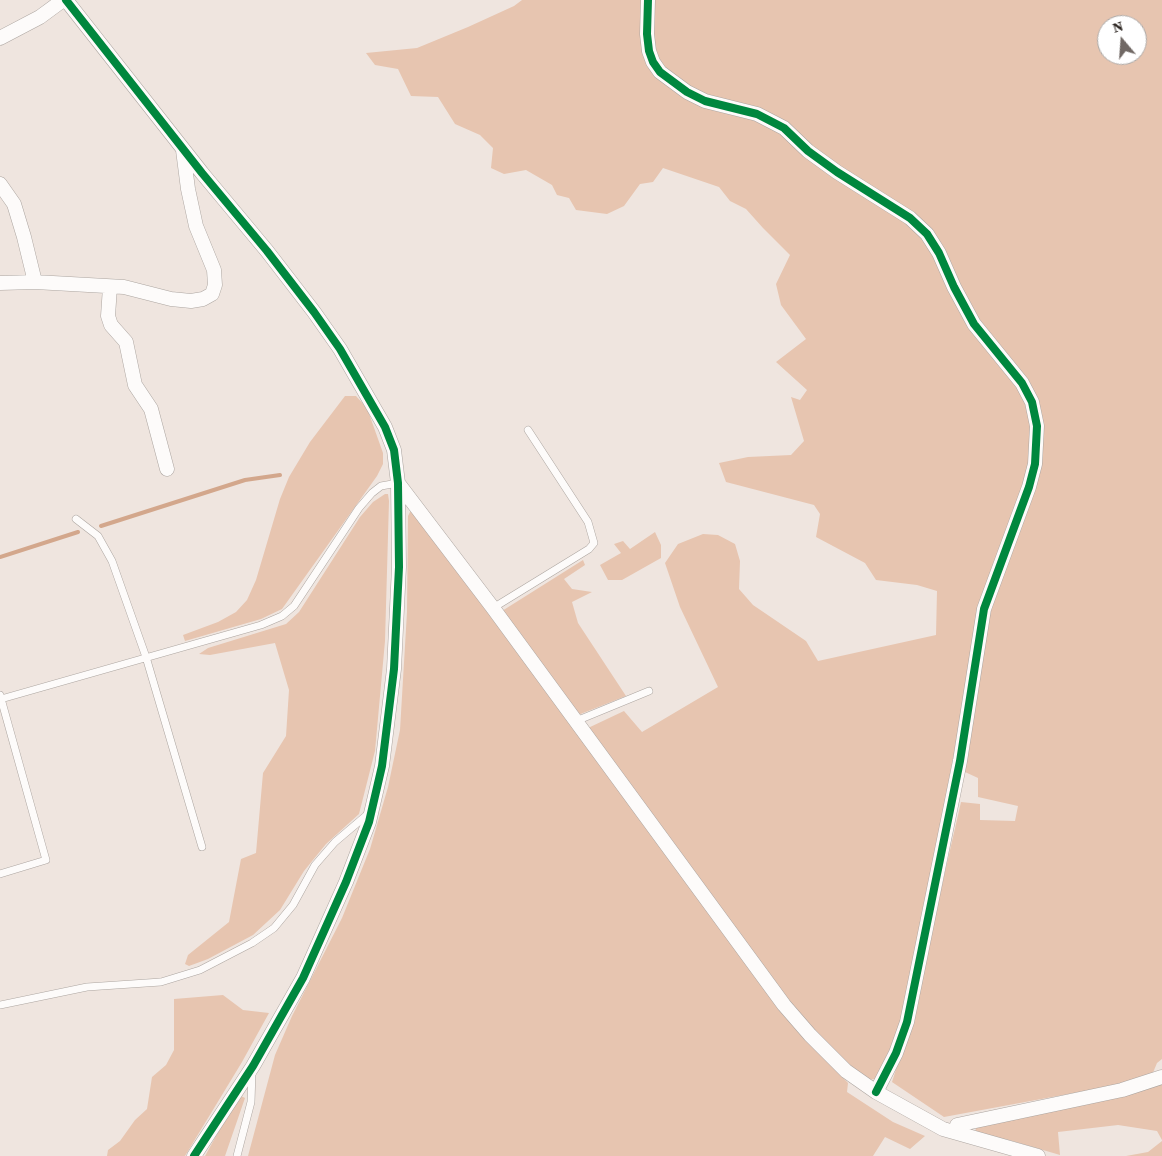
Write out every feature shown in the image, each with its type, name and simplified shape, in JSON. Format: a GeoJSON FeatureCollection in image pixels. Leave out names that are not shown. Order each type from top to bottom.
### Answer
{"type":"FeatureCollection","features":[{"type":"Feature","properties":{"kind":"street"},"geometry":{"type":"LineString","coordinates":[[0,38],[40,17],[64,0],[314,312],[340,349],[385,427],[394,450],[398,484],[399,567],[394,669],[382,766],[371,812],[346,882],[303,978],[253,1066],[194,1156]]}},
{"type":"Feature","properties":{"kind":"street"},"geometry":{"type":"LineString","coordinates":[[648,0],[649,51],[653,62],[660,72],[671,82],[706,101],[757,114],[784,128],[808,151],[837,172],[910,218],[927,234],[939,253],[954,288],[974,324],[1022,383],[1034,410],[1037,426],[1035,464],[1029,487],[984,609],[960,760],[907,1022],[896,1054],[876,1092]]}},
{"type":"Feature","properties":{"kind":"street"},"geometry":{"type":"LineString","coordinates":[[0,283],[35,282],[110,286],[132,289],[171,299],[191,301],[203,300],[212,294],[215,285],[214,270],[196,226],[188,189],[183,149]]}},
{"type":"Feature","properties":{"kind":"street"},"geometry":{"type":"LineString","coordinates":[[0,184],[14,204],[35,282]]}},
{"type":"Feature","properties":{"kind":"street"},"geometry":{"type":"LineString","coordinates":[[110,286],[108,316],[111,326],[126,342],[135,385],[151,409],[167,469]]}},
{"type":"Feature","properties":{"kind":"street"},"geometry":{"type":"LineString","coordinates":[[398,484],[493,608],[784,1005],[810,1035],[846,1072],[876,1092],[942,1129],[1038,1156]]}},
{"type":"Feature","properties":{"kind":"street"},"geometry":{"type":"LineString","coordinates":[[957,1125],[1122,1090],[1162,1077]]}},
{"type":"Feature","properties":{"kind":"lane"},"geometry":{"type":"LineString","coordinates":[[493,608],[589,549],[594,543],[588,522],[528,430]]}},
{"type":"Feature","properties":{"kind":"lane"},"geometry":{"type":"LineString","coordinates":[[0,874],[46,860],[1,697],[261,625],[282,616],[294,606],[359,508],[372,493],[381,486],[398,484]]}},
{"type":"Feature","properties":{"kind":"lane"},"geometry":{"type":"LineString","coordinates":[[76,519],[98,536],[112,561],[146,657],[202,847]]}},
{"type":"Feature","properties":{"kind":"lane"},"geometry":{"type":"LineString","coordinates":[[576,721],[649,691]]}},
{"type":"Feature","properties":{"kind":"lane"},"geometry":{"type":"LineString","coordinates":[[0,1005],[87,987],[161,982],[200,970],[274,928],[293,905],[315,865],[334,842],[371,812]]}},
{"type":"Feature","properties":{"kind":"lane"},"geometry":{"type":"LineString","coordinates":[[236,1156],[252,1102],[253,1066]]}},
{"type":"Feature","properties":{"kind":"shaded area"},"geometry":{"type":"Polygon","coordinates":[[[522,0],[644,0],[650,64],[732,114],[770,125],[923,235],[1029,405],[1032,427],[1029,462],[1023,487],[980,600],[954,754],[903,1023],[886,1070],[876,1079],[866,1080],[858,1076],[787,1001],[588,728],[624,711],[642,732],[718,687],[680,607],[665,563],[678,544],[703,534],[718,535],[735,544],[740,561],[739,589],[753,605],[806,641],[818,661],[936,635],[937,591],[917,585],[876,580],[865,563],[816,537],[820,514],[814,505],[726,482],[719,463],[748,457],[791,455],[804,441],[791,397],[800,400],[807,390],[776,362],[806,339],[781,305],[776,284],[790,255],[746,209],[730,201],[719,187],[663,168],[653,182],[640,184],[624,206],[607,214],[576,210],[569,198],[557,195],[552,185],[526,170],[504,174],[491,168],[493,148],[480,135],[455,124],[438,97],[411,96],[398,69],[375,65],[366,53],[417,48],[514,6],[522,0]]]}},
{"type":"Feature","properties":{"kind":"shaded area"},"geometry":{"type":"Polygon","coordinates":[[[653,0],[1162,0],[1162,1059],[1157,1063],[1152,1075],[1117,1085],[944,1117],[892,1082],[910,1025],[961,802],[980,804],[980,820],[1015,821],[1018,806],[978,797],[978,778],[965,772],[964,759],[990,608],[1041,426],[977,322],[944,254],[802,141],[707,98],[664,68],[654,49],[653,0]]]}},
{"type":"Feature","properties":{"kind":"shaded area"},"geometry":{"type":"Polygon","coordinates":[[[345,396],[356,396],[367,408],[383,453],[383,464],[377,476],[282,609],[261,619],[185,641],[183,635],[218,622],[236,612],[247,600],[256,580],[280,499],[289,477],[310,442],[345,396]]]}},
{"type":"Feature","properties":{"kind":"shaded area"},"geometry":{"type":"Polygon","coordinates":[[[388,494],[389,501],[385,641],[375,751],[359,814],[326,844],[304,871],[280,910],[253,935],[208,959],[189,966],[185,964],[188,955],[229,922],[241,859],[256,853],[263,773],[286,736],[289,690],[275,643],[210,655],[199,654],[208,648],[286,624],[299,612],[360,517],[373,502],[388,494]]]}},
{"type":"Feature","properties":{"kind":"shaded area"},"geometry":{"type":"Polygon","coordinates":[[[410,512],[413,512],[796,1028],[848,1083],[847,1092],[893,1122],[925,1136],[910,1149],[885,1137],[873,1156],[248,1156],[275,1055],[292,1016],[342,918],[370,849],[388,787],[400,730],[407,612],[408,516],[410,512]]]}},
{"type":"Feature","properties":{"kind":"shaded area"},"geometry":{"type":"Polygon","coordinates":[[[655,532],[661,545],[661,558],[622,580],[608,580],[600,565],[621,553],[614,544],[623,541],[630,549],[655,532]]]}},
{"type":"Feature","properties":{"kind":"shaded area"},"geometry":{"type":"Polygon","coordinates":[[[583,560],[585,565],[564,579],[572,589],[592,592],[572,602],[578,623],[626,696],[578,715],[502,611],[583,560]]]}},
{"type":"Feature","properties":{"kind":"shaded area"},"geometry":{"type":"Polygon","coordinates":[[[223,995],[243,1010],[269,1013],[242,1062],[185,1156],[107,1156],[108,1150],[120,1141],[135,1120],[147,1109],[152,1077],[166,1065],[174,1050],[174,999],[223,995]]]}},
{"type":"Feature","properties":{"kind":"shaded area"},"geometry":{"type":"Polygon","coordinates":[[[1162,1082],[1162,1140],[1157,1131],[1118,1125],[1058,1132],[1060,1155],[975,1132],[977,1125],[1162,1082]]]}},
{"type":"Feature","properties":{"kind":"shaded area"},"geometry":{"type":"Polygon","coordinates":[[[241,1096],[245,1098],[225,1156],[205,1156],[226,1118],[241,1096]]]}},
{"type":"Feature","properties":{"kind":"shaded area"},"geometry":{"type":"Polygon","coordinates":[[[1162,1141],[1162,1156],[1126,1156],[1148,1152],[1162,1141]]]}},
{"type":"Feature","properties":{"kind":"waterway"},"geometry":{"type":"LineString","coordinates":[[101,526],[245,480],[280,475]]}},
{"type":"Feature","properties":{"kind":"waterway"},"geometry":{"type":"LineString","coordinates":[[0,557],[78,532]]}},
{"type":"Feature","properties":{"kind":"cycle path"},"geometry":{"type":"LineString","coordinates":[[66,0],[202,173],[267,251],[340,349],[385,427],[394,450],[398,483],[399,567],[394,669],[382,766],[369,822],[346,882],[303,978],[253,1066],[194,1156]]}},
{"type":"Feature","properties":{"kind":"cycle path"},"geometry":{"type":"LineString","coordinates":[[648,0],[647,34],[649,51],[653,62],[660,72],[687,92],[705,101],[757,114],[784,128],[808,151],[837,172],[910,218],[927,234],[939,253],[954,287],[974,324],[1022,383],[1032,402],[1037,426],[1035,464],[1029,487],[984,609],[960,761],[907,1022],[896,1053],[876,1092]]}}]}
